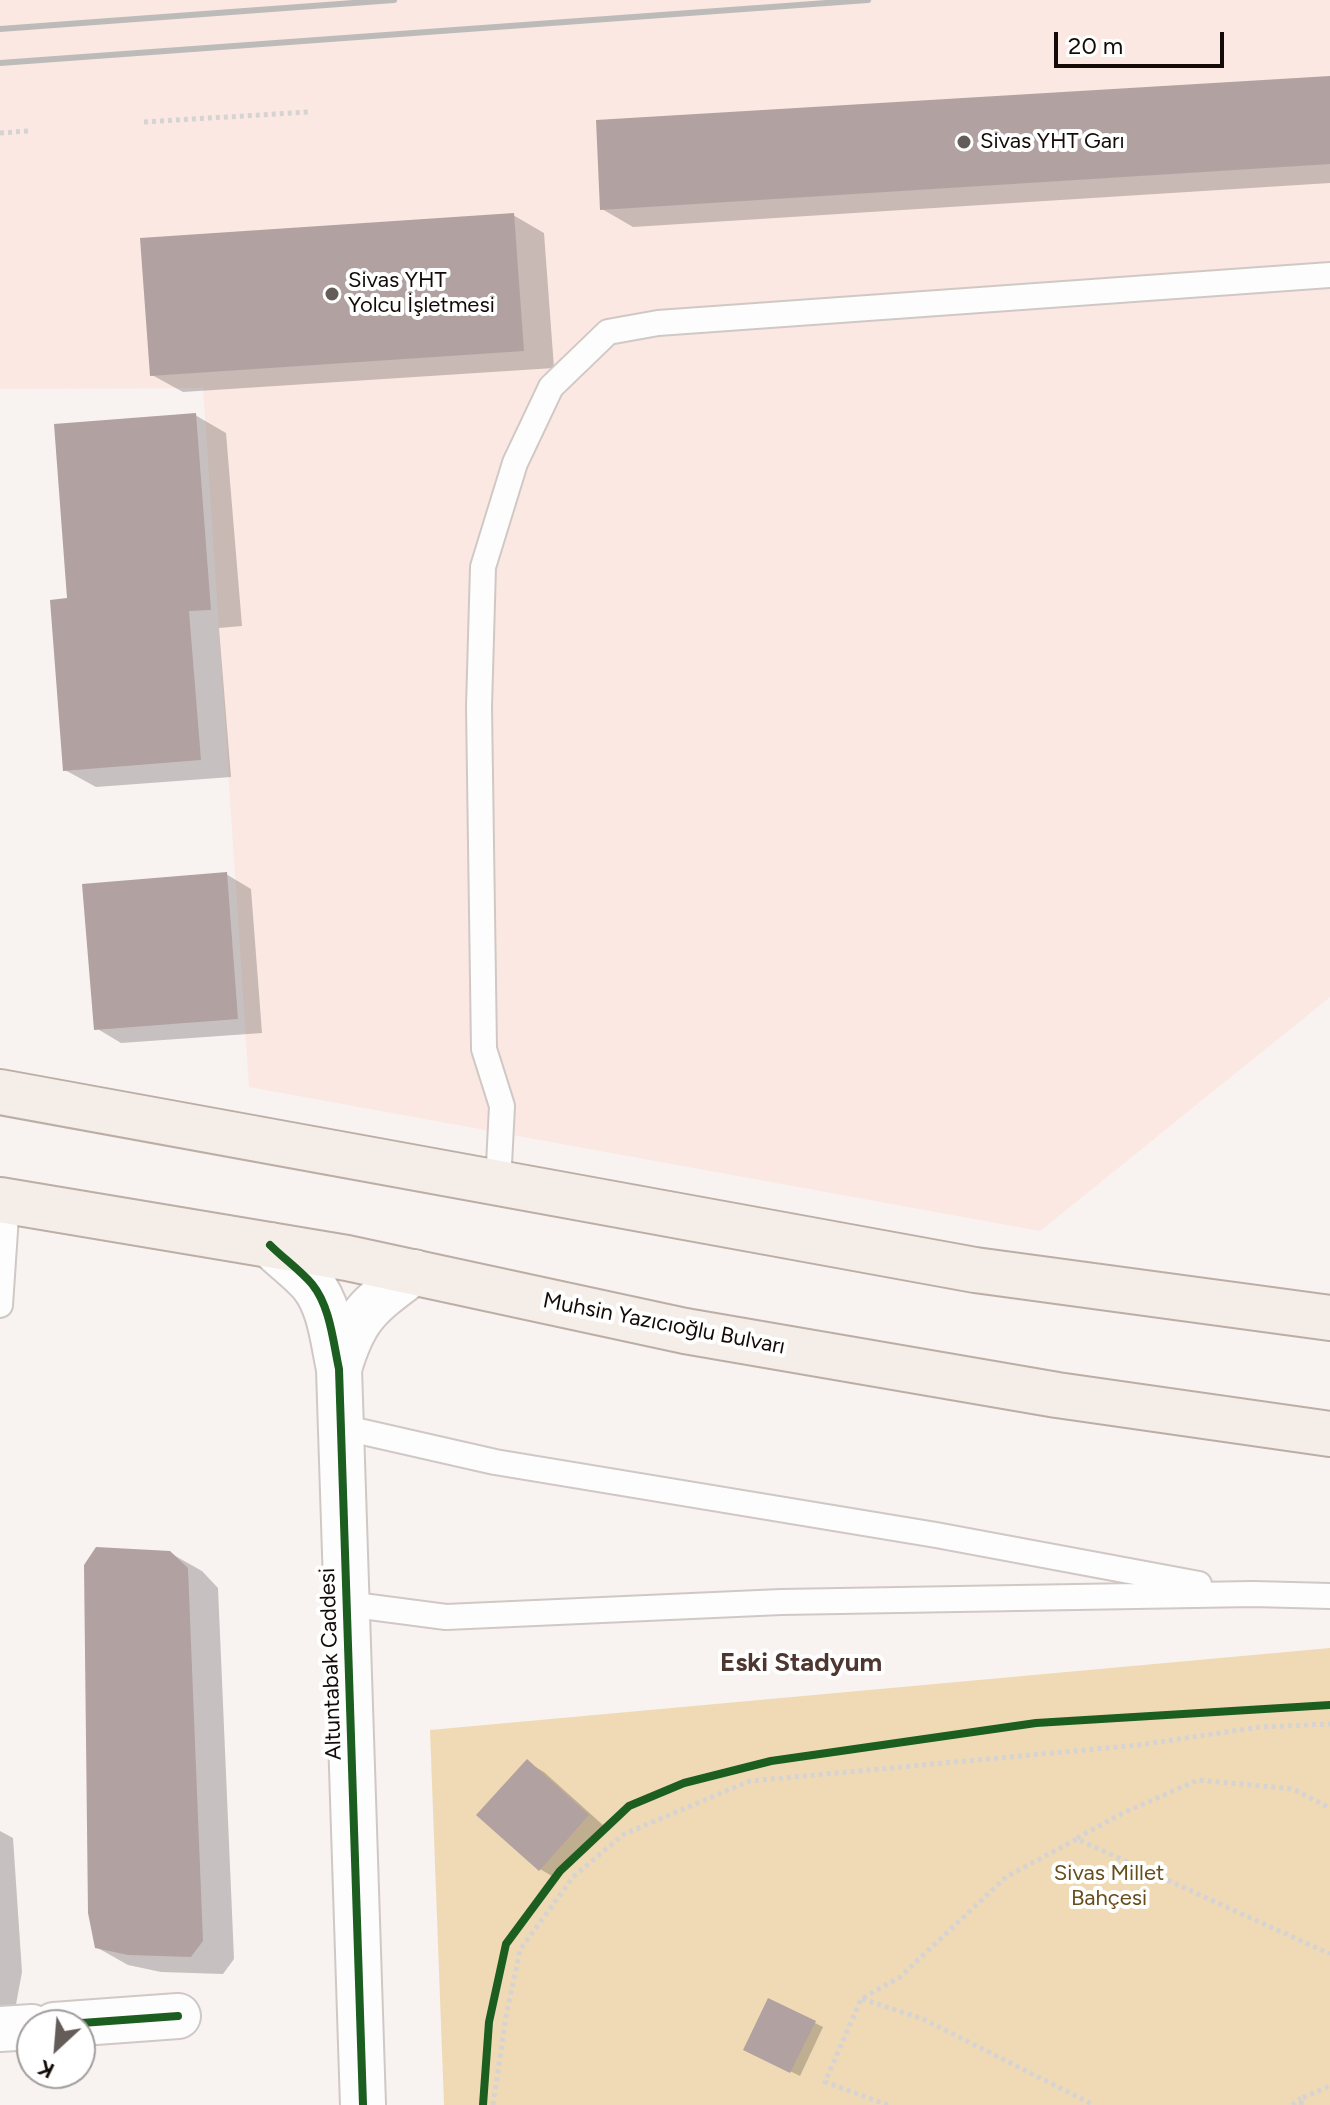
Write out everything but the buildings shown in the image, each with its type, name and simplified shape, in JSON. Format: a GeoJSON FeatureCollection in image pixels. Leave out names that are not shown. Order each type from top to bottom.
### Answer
{"type":"FeatureCollection","features":[{"type":"Feature","properties":{"kind":"main road"},"geometry":{"type":"LineString","coordinates":[[0,1092],[975,1270],[1330,1318]]}},
{"type":"Feature","properties":{"kind":"main road","name":"Muhsin Yazıcıoğlu Bulvarı"},"geometry":{"type":"LineString","coordinates":[[3,1201],[414,1272],[685,1331],[1057,1395],[1330,1434]]}},
{"type":"Feature","properties":{"kind":"street","name":"Altuntabak Caddesi"},"geometry":{"type":"LineString","coordinates":[[270,1245],[313,1285],[328,1318],[339,1369],[363,2105]]}},
{"type":"Feature","properties":{"kind":"street","name":"Altuntabak Caddesi"},"geometry":{"type":"LineString","coordinates":[[339,1369],[348,1338],[370,1305],[414,1272]]}},
{"type":"Feature","properties":{"kind":"street"},"geometry":{"type":"LineString","coordinates":[[96,2022],[178,2016]]}},
{"type":"Feature","properties":{"kind":"lane"},"geometry":{"type":"LineString","coordinates":[[498,1184],[502,1106],[484,1049],[479,707],[483,567],[515,463],[551,387],[608,332],[658,323],[1330,275]]}},
{"type":"Feature","properties":{"kind":"lane"},"geometry":{"type":"LineString","coordinates":[[0,1305],[3,1201]]}},
{"type":"Feature","properties":{"kind":"lane"},"geometry":{"type":"LineString","coordinates":[[341,1427],[495,1462],[936,1535],[1253,1594]]}},
{"type":"Feature","properties":{"kind":"lane"},"geometry":{"type":"LineString","coordinates":[[347,1604],[446,1617],[781,1602],[1253,1594],[1330,1596]]}},
{"type":"Feature","properties":{"kind":"path"},"geometry":{"type":"LineString","coordinates":[[144,122],[308,112]]}},
{"type":"Feature","properties":{"kind":"path"},"geometry":{"type":"LineString","coordinates":[[0,133],[28,131]]}},
{"type":"Feature","properties":{"kind":"path"},"geometry":{"type":"LineString","coordinates":[[493,2105],[506,2016],[520,1950],[573,1877],[624,1834],[750,1781],[1139,1745],[1260,1727],[1330,1724]]}},
{"type":"Feature","properties":{"kind":"path"},"geometry":{"type":"LineString","coordinates":[[888,2105],[825,2082],[861,1999],[900,1977],[1006,1877],[1123,1813],[1198,1780],[1293,1789],[1330,1808]]}},
{"type":"Feature","properties":{"kind":"path"},"geometry":{"type":"LineString","coordinates":[[1077,1839],[1330,1954]]}},
{"type":"Feature","properties":{"kind":"path"},"geometry":{"type":"LineString","coordinates":[[861,1999],[923,2019],[1094,2105]]}},
{"type":"Feature","properties":{"kind":"path"},"geometry":{"type":"LineString","coordinates":[[1292,2105],[1330,2086]]}},
{"type":"Feature","properties":{"kind":"path"},"geometry":{"type":"LineString","coordinates":[[483,2105],[484,2091]]}},
{"type":"Feature","properties":{"kind":"shaded area"},"geometry":{"type":"Polygon","coordinates":[[[0,0],[1330,0],[1330,997],[1040,1231],[249,1087],[203,388],[0,389],[0,0]]]}},
{"type":"Feature","properties":{"kind":"green space","name":"Sivas Millet Bahçesi"},"geometry":{"type":"Polygon","coordinates":[[[1330,1648],[1330,2105],[444,2105],[430,1730],[1330,1648]]]}},
{"type":"Feature","properties":{"kind":"railway"},"geometry":{"type":"LineString","coordinates":[[0,29],[394,0]]}},
{"type":"Feature","properties":{"kind":"railway"},"geometry":{"type":"LineString","coordinates":[[0,63],[868,0]]}},
{"type":"Feature","properties":{"kind":"cycle path"},"geometry":{"type":"LineString","coordinates":[[270,1245],[318,1293],[330,1324],[339,1369],[363,2105]]}},
{"type":"Feature","properties":{"kind":"cycle path"},"geometry":{"type":"LineString","coordinates":[[483,2105],[489,2022],[506,1944],[560,1871],[629,1806],[684,1783],[771,1761],[1036,1723],[1330,1705]]}},
{"type":"Feature","properties":{"kind":"cycle path"},"geometry":{"type":"LineString","coordinates":[[96,2022],[178,2016]]}},
{"type":"Feature","properties":{"kind":"place","name":"Sivas YHT Garı"},"geometry":{"type":"Point","coordinates":[964,142]}},
{"type":"Feature","properties":{"kind":"place","name":"Sivas YHT Yolcu İşletmesi"},"geometry":{"type":"Point","coordinates":[332,294]}},
{"type":"Feature","properties":{"kind":"district","name":"Eski Stadyum"},"geometry":{"type":"Point","coordinates":[801,1663]}}]}
